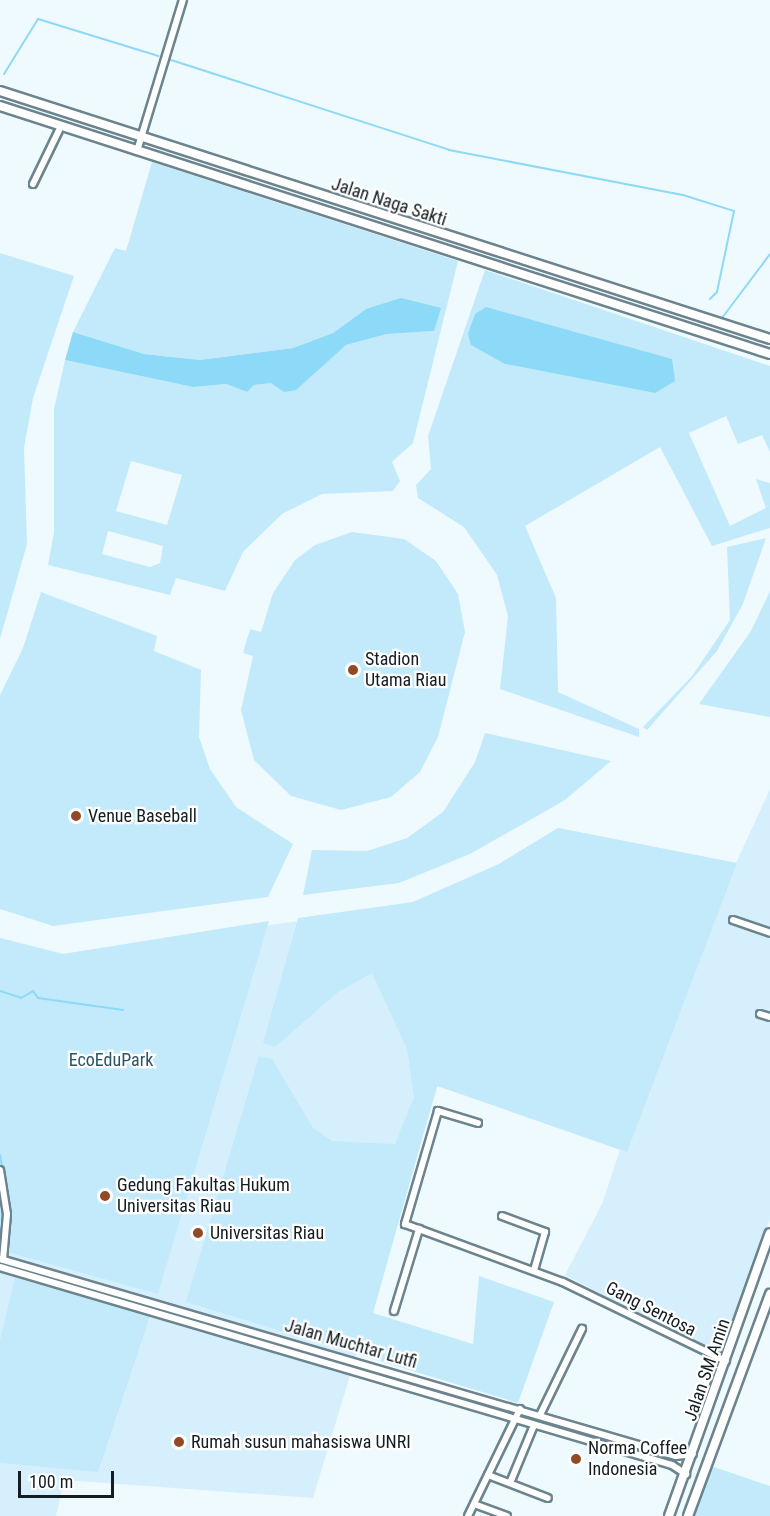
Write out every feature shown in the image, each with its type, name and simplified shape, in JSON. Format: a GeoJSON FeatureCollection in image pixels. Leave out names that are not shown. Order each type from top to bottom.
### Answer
{"type":"FeatureCollection","features":[{"type":"Feature","properties":{"kind":"main road","name":"Jalan Naga Sakti"},"geometry":{"type":"LineString","coordinates":[[0,91],[770,339]]}},
{"type":"Feature","properties":{"kind":"main road","name":"Jalan Naga Sakti"},"geometry":{"type":"LineString","coordinates":[[0,106],[770,354]]}},
{"type":"Feature","properties":{"kind":"main road","name":"Jalan SM Amin"},"geometry":{"type":"LineString","coordinates":[[669,1516],[727,1361],[770,1233]]}},
{"type":"Feature","properties":{"kind":"main road","name":"Jalan SM Amin"},"geometry":{"type":"LineString","coordinates":[[688,1516],[770,1294]]}},
{"type":"Feature","properties":{"kind":"street"},"geometry":{"type":"LineString","coordinates":[[137,151],[139,136],[183,0]]}},
{"type":"Feature","properties":{"kind":"street"},"geometry":{"type":"LineString","coordinates":[[33,184],[61,126]]}},
{"type":"Feature","properties":{"kind":"street"},"geometry":{"type":"LineString","coordinates":[[733,920],[770,933]]}},
{"type":"Feature","properties":{"kind":"street"},"geometry":{"type":"LineString","coordinates":[[760,1014],[770,1017]]}},
{"type":"Feature","properties":{"kind":"street"},"geometry":{"type":"LineString","coordinates":[[394,1311],[419,1229],[405,1224],[438,1111],[478,1124]]}},
{"type":"Feature","properties":{"kind":"street"},"geometry":{"type":"LineString","coordinates":[[0,1170],[7,1214],[2,1259]]}},
{"type":"Feature","properties":{"kind":"street"},"geometry":{"type":"LineString","coordinates":[[502,1216],[545,1232],[534,1270]]}},
{"type":"Feature","properties":{"kind":"street","name":"Gang Sentosa"},"geometry":{"type":"LineString","coordinates":[[419,1229],[534,1270],[727,1361]]}},
{"type":"Feature","properties":{"kind":"street","name":"Jalan Muchtar Lutfi"},"geometry":{"type":"LineString","coordinates":[[2,1259],[520,1408],[676,1456],[693,1454]]}},
{"type":"Feature","properties":{"kind":"street","name":"Jalan Muchtar Lutfi"},"geometry":{"type":"LineString","coordinates":[[0,1267],[672,1465],[686,1474]]}},
{"type":"Feature","properties":{"kind":"street"},"geometry":{"type":"LineString","coordinates":[[540,1415],[582,1329]]}},
{"type":"Feature","properties":{"kind":"street"},"geometry":{"type":"LineString","coordinates":[[468,1516],[520,1408]]}},
{"type":"Feature","properties":{"kind":"street"},"geometry":{"type":"LineString","coordinates":[[510,1484],[534,1425]]}},
{"type":"Feature","properties":{"kind":"street"},"geometry":{"type":"LineString","coordinates":[[489,1475],[548,1498]]}},
{"type":"Feature","properties":{"kind":"street"},"geometry":{"type":"LineString","coordinates":[[474,1504],[507,1516]]}},
{"type":"Feature","properties":{"kind":"shaded area","name":"Universitas Riau"},"geometry":{"type":"Polygon","coordinates":[[[770,789],[770,1220],[721,1356],[565,1275],[602,1204],[620,1150],[438,1085],[313,1498],[64,1480],[56,1516],[0,1516],[0,938],[63,954],[370,911],[413,902],[499,864],[558,828],[736,863],[770,789]]]}},
{"type":"Feature","properties":{"kind":"green space"},"geometry":{"type":"Polygon","coordinates":[[[152,162],[458,261],[413,443],[392,462],[400,481],[393,491],[322,494],[282,514],[243,552],[225,591],[176,578],[170,595],[48,565],[54,532],[54,409],[65,360],[193,387],[226,384],[247,392],[254,385],[271,383],[296,389],[346,345],[387,334],[434,331],[366,309],[333,333],[293,348],[200,360],[144,354],[73,332],[115,248],[126,251],[152,162]],[[131,461],[116,511],[167,525],[182,475],[131,461]],[[108,531],[102,554],[150,567],[160,563],[163,546],[108,531]]]}},
{"type":"Feature","properties":{"kind":"green space"},"geometry":{"type":"Polygon","coordinates":[[[0,253],[74,276],[33,398],[24,448],[27,544],[0,639],[0,253]]]}},
{"type":"Feature","properties":{"kind":"green space"},"geometry":{"type":"Polygon","coordinates":[[[485,270],[770,366],[770,452],[762,435],[738,444],[726,416],[689,433],[730,526],[766,508],[756,479],[770,483],[770,528],[712,546],[660,447],[525,526],[556,598],[558,692],[639,729],[639,737],[500,689],[508,616],[497,575],[464,527],[418,498],[416,485],[431,469],[428,436],[485,270]],[[590,339],[505,364],[655,393],[672,359],[590,339]]]}},
{"type":"Feature","properties":{"kind":"green space","name":"Stadion Utama Riau"},"geometry":{"type":"Polygon","coordinates":[[[352,532],[404,539],[436,561],[458,594],[465,632],[438,737],[420,772],[391,797],[341,810],[291,796],[254,760],[241,710],[253,656],[243,653],[250,629],[261,632],[273,593],[295,560],[315,545],[352,532]]]}},
{"type":"Feature","properties":{"kind":"green space"},"geometry":{"type":"Polygon","coordinates":[[[766,538],[743,604],[717,651],[647,730],[643,727],[692,676],[730,620],[727,547],[766,538]]]}},
{"type":"Feature","properties":{"kind":"green space"},"geometry":{"type":"Polygon","coordinates":[[[770,591],[770,717],[699,704],[751,631],[770,591]]]}},
{"type":"Feature","properties":{"kind":"green space"},"geometry":{"type":"Polygon","coordinates":[[[41,592],[157,636],[154,651],[201,670],[199,737],[210,769],[236,807],[293,844],[268,897],[53,926],[0,909],[0,695],[23,648],[41,592]]]}},
{"type":"Feature","properties":{"kind":"green space"},"geometry":{"type":"Polygon","coordinates":[[[485,733],[611,761],[565,800],[470,854],[399,883],[303,895],[312,850],[367,851],[407,838],[443,812],[475,762],[485,733]]]}},
{"type":"Feature","properties":{"kind":"green space"},"geometry":{"type":"Polygon","coordinates":[[[558,828],[737,863],[627,1152],[437,1086],[373,1313],[473,1344],[479,1276],[554,1302],[518,1403],[186,1302],[259,1056],[272,1059],[313,1128],[332,1141],[395,1144],[414,1097],[407,1049],[372,973],[338,992],[275,1047],[263,1043],[298,918],[413,902],[499,864],[558,828]]]}},
{"type":"Feature","properties":{"kind":"green space","name":"EcoEduPark"},"geometry":{"type":"Polygon","coordinates":[[[269,921],[158,1294],[0,1250],[0,938],[63,954],[269,921]]]}},
{"type":"Feature","properties":{"kind":"green space"},"geometry":{"type":"Polygon","coordinates":[[[15,1278],[150,1316],[98,1472],[0,1463],[0,1340],[15,1278]]]}},
{"type":"Feature","properties":{"kind":"green space"},"geometry":{"type":"Polygon","coordinates":[[[711,1466],[770,1486],[770,1516],[693,1516],[711,1466]]]}},
{"type":"Feature","properties":{"kind":"water"},"geometry":{"type":"Polygon","coordinates":[[[401,298],[441,308],[434,331],[387,334],[346,345],[296,390],[284,392],[271,383],[254,385],[247,392],[226,384],[193,387],[65,360],[73,332],[144,354],[200,360],[293,348],[333,333],[366,309],[401,298]]]}},
{"type":"Feature","properties":{"kind":"water"},"geometry":{"type":"Polygon","coordinates":[[[486,307],[672,359],[675,381],[655,393],[505,364],[471,345],[468,334],[475,314],[486,307]]]}},
{"type":"Feature","properties":{"kind":"waterway"},"geometry":{"type":"LineString","coordinates":[[4,74],[38,19],[158,56]]}},
{"type":"Feature","properties":{"kind":"waterway"},"geometry":{"type":"LineString","coordinates":[[168,59],[449,150],[683,195],[734,211],[717,292],[710,299]]}},
{"type":"Feature","properties":{"kind":"waterway"},"geometry":{"type":"LineString","coordinates":[[722,318],[770,254]]}},
{"type":"Feature","properties":{"kind":"waterway"},"geometry":{"type":"LineString","coordinates":[[0,991],[21,998],[33,991],[38,998],[123,1010]]}},
{"type":"Feature","properties":{"kind":"waterway"},"geometry":{"type":"LineString","coordinates":[[0,1155],[9,1205]]}},
{"type":"Feature","properties":{"kind":"waterway"},"geometry":{"type":"LineString","coordinates":[[7,1250],[8,1235]]}},
{"type":"Feature","properties":{"kind":"place","name":"Stadion Utama Riau"},"geometry":{"type":"Point","coordinates":[353,670]}},
{"type":"Feature","properties":{"kind":"place","name":"Venue Baseball"},"geometry":{"type":"Point","coordinates":[76,816]}},
{"type":"Feature","properties":{"kind":"place","name":"Gedung Fakultas Hukum Universitas Riau"},"geometry":{"type":"Point","coordinates":[105,1196]}},
{"type":"Feature","properties":{"kind":"place","name":"Universitas Riau"},"geometry":{"type":"Point","coordinates":[198,1233]}},
{"type":"Feature","properties":{"kind":"place","name":"Rumah susun mahasiswa UNRI"},"geometry":{"type":"Point","coordinates":[179,1442]}},
{"type":"Feature","properties":{"kind":"place","name":"Norma Coffee Indonesia"},"geometry":{"type":"Point","coordinates":[576,1459]}}]}
